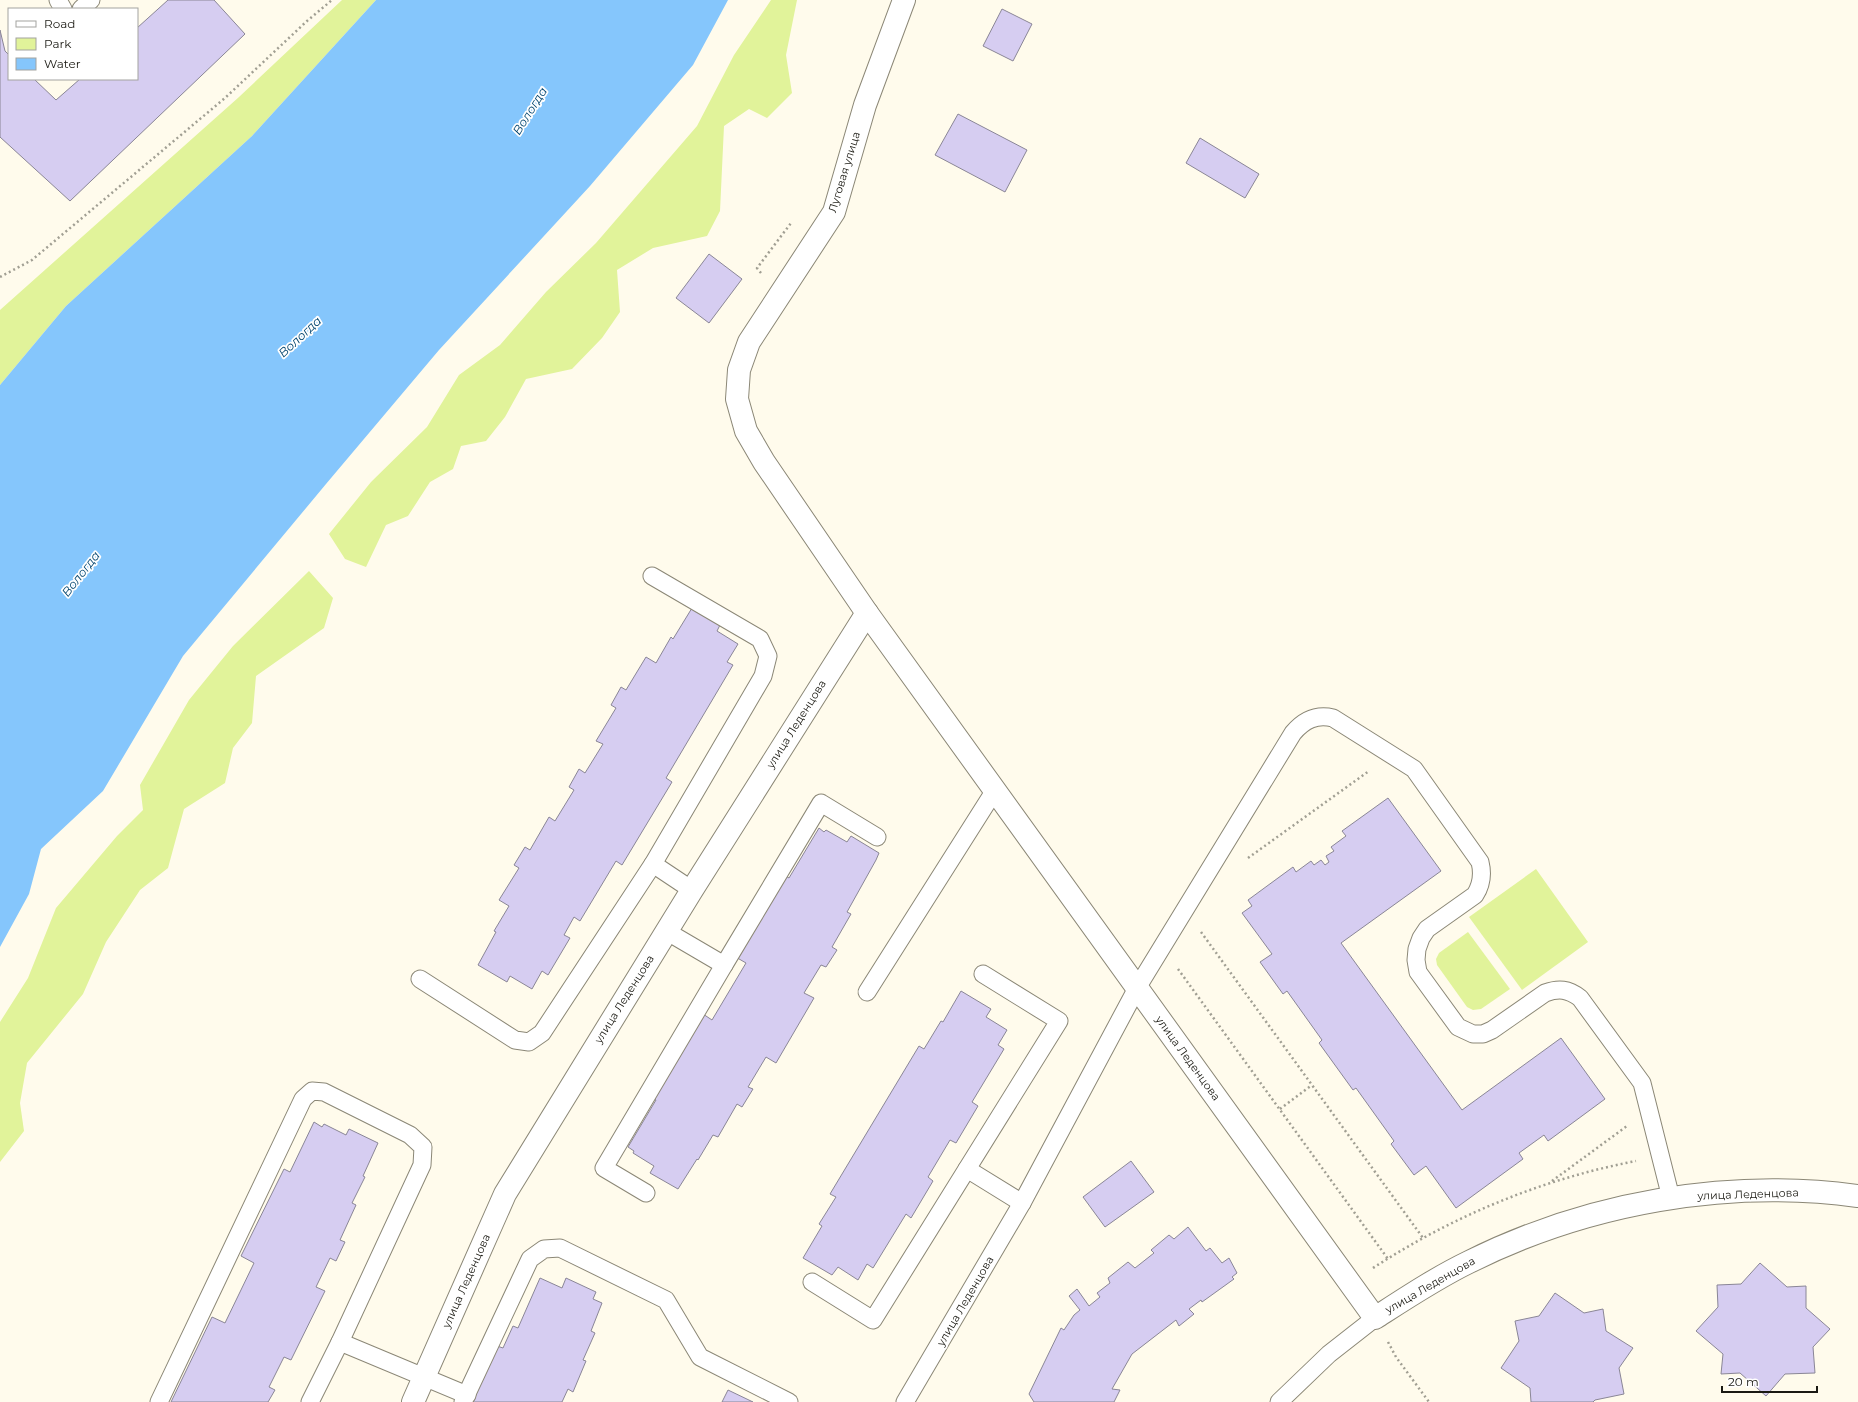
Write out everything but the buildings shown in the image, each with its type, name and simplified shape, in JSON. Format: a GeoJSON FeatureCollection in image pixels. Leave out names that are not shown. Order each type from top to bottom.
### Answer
{"type":"FeatureCollection","features":[{"type":"Feature","properties":{"kind":"street","name":"Луговая улица"},"geometry":{"type":"LineString","coordinates":[[737,398],[739,370],[749,342],[834,212],[865,104],[904,0]]}},
{"type":"Feature","properties":{"kind":"street","name":"улица Леденцова"},"geometry":{"type":"LineString","coordinates":[[737,398],[746,431],[764,462],[867,613],[1375,1318],[1422,1288],[1468,1262],[1517,1240],[1567,1222],[1597,1214],[1671,1198],[1723,1192],[1781,1190],[1858,1196]]}},
{"type":"Feature","properties":{"kind":"street","name":"улица Леденцова"},"geometry":{"type":"LineString","coordinates":[[413,1402],[505,1194],[666,931],[867,613]]}},
{"type":"Feature","properties":{"kind":"lane"},"geometry":{"type":"LineString","coordinates":[[82,8],[91,0]]}},
{"type":"Feature","properties":{"kind":"lane"},"geometry":{"type":"LineString","coordinates":[[420,979],[515,1040],[528,1042],[542,1033],[653,864],[763,676],[768,656],[760,639],[652,576]]}},
{"type":"Feature","properties":{"kind":"lane"},"geometry":{"type":"LineString","coordinates":[[1137,988],[1294,733],[1300,726],[1316,717],[1324,716],[1333,718],[1414,769],[1476,855],[1482,870],[1480,887],[1475,895],[1427,930],[1421,938],[1417,949],[1416,960],[1418,972],[1458,1027],[1473,1034],[1483,1034],[1492,1030],[1545,993],[1554,989],[1564,989],[1573,992],[1580,998],[1642,1083],[1671,1198]]}},
{"type":"Feature","properties":{"kind":"lane"},"geometry":{"type":"LineString","coordinates":[[867,992],[995,790]]}},
{"type":"Feature","properties":{"kind":"lane"},"geometry":{"type":"LineString","coordinates":[[646,1193],[604,1168],[821,803],[877,836]]}},
{"type":"Feature","properties":{"kind":"lane"},"geometry":{"type":"LineString","coordinates":[[653,864],[692,890]]}},
{"type":"Feature","properties":{"kind":"lane"},"geometry":{"type":"LineString","coordinates":[[666,931],[724,965]]}},
{"type":"Feature","properties":{"kind":"lane"},"geometry":{"type":"LineString","coordinates":[[812,1282],[873,1320],[1059,1021],[983,974]]}},
{"type":"Feature","properties":{"kind":"lane","name":"улица Леденцова"},"geometry":{"type":"LineString","coordinates":[[905,1402],[1022,1203],[1137,988]]}},
{"type":"Feature","properties":{"kind":"lane"},"geometry":{"type":"LineString","coordinates":[[159,1402],[303,1099],[312,1091],[324,1092],[410,1135],[423,1147],[422,1165],[340,1342],[310,1402]]}},
{"type":"Feature","properties":{"kind":"lane"},"geometry":{"type":"LineString","coordinates":[[967,1168],[1022,1203]]}},
{"type":"Feature","properties":{"kind":"lane"},"geometry":{"type":"LineString","coordinates":[[340,1342],[424,1377],[465,1398],[530,1259],[544,1249],[560,1248],[666,1300],[700,1357],[789,1402]]}},
{"type":"Feature","properties":{"kind":"lane"},"geometry":{"type":"LineString","coordinates":[[1279,1402],[1329,1354],[1375,1318]]}},
{"type":"Feature","properties":{"kind":"path"},"geometry":{"type":"LineString","coordinates":[[0,277],[32,260],[38,255],[225,98],[307,21],[332,0]]}},
{"type":"Feature","properties":{"kind":"path"},"geometry":{"type":"LineString","coordinates":[[1244,861],[1391,754]]}},
{"type":"Feature","properties":{"kind":"path"},"geometry":{"type":"LineString","coordinates":[[1200,932],[1423,1238]]}},
{"type":"Feature","properties":{"kind":"path"},"geometry":{"type":"LineString","coordinates":[[1173,963],[1388,1258]]}},
{"type":"Feature","properties":{"kind":"path"},"geometry":{"type":"LineString","coordinates":[[1280,1109],[1312,1085]]}},
{"type":"Feature","properties":{"kind":"path"},"geometry":{"type":"LineString","coordinates":[[1550,1183],[1649,1111]]}},
{"type":"Feature","properties":{"kind":"path"},"geometry":{"type":"LineString","coordinates":[[1350,1283],[1388,1258],[1450,1223],[1504,1199],[1550,1183],[1607,1166],[1660,1156]]}},
{"type":"Feature","properties":{"kind":"path"},"geometry":{"type":"LineString","coordinates":[[1375,1318],[1396,1357],[1430,1402]]}},
{"type":"Feature","properties":{"kind":"green space"},"geometry":{"type":"Polygon","coordinates":[[[342,0],[376,0],[252,136],[66,306],[0,385],[0,310],[239,97],[342,0]]]}},
{"type":"Feature","properties":{"kind":"green space"},"geometry":{"type":"Polygon","coordinates":[[[771,0],[797,0],[786,55],[792,93],[767,118],[749,109],[724,126],[720,211],[707,236],[653,248],[617,270],[620,312],[602,338],[572,369],[526,379],[505,417],[486,441],[461,446],[453,469],[430,482],[408,516],[386,525],[366,567],[345,559],[329,534],[371,482],[427,427],[459,375],[500,345],[546,292],[596,243],[697,126],[734,55],[771,0]]]}},
{"type":"Feature","properties":{"kind":"green space"},"geometry":{"type":"Polygon","coordinates":[[[309,571],[333,598],[324,628],[256,676],[252,723],[233,748],[225,783],[184,809],[168,868],[140,890],[106,942],[83,994],[27,1063],[20,1103],[24,1131],[0,1162],[0,1022],[28,978],[56,908],[117,836],[143,810],[140,785],[189,700],[233,646],[309,571]]]}},
{"type":"Feature","properties":{"kind":"green space"},"geometry":{"type":"Polygon","coordinates":[[[1536,869],[1588,942],[1522,990],[1469,917],[1536,869]]]}},
{"type":"Feature","properties":{"kind":"green space"},"geometry":{"type":"Polygon","coordinates":[[[1468,932],[1510,989],[1481,1009],[1473,1010],[1467,1007],[1437,965],[1436,959],[1439,953],[1468,932]]]}},
{"type":"Feature","properties":{"kind":"water","name":"Вологда"},"geometry":{"type":"Polygon","coordinates":[[[376,0],[728,0],[693,65],[590,186],[439,350],[183,656],[103,791],[41,849],[29,894],[0,947],[0,385],[66,306],[252,136],[376,0]]]}}]}
